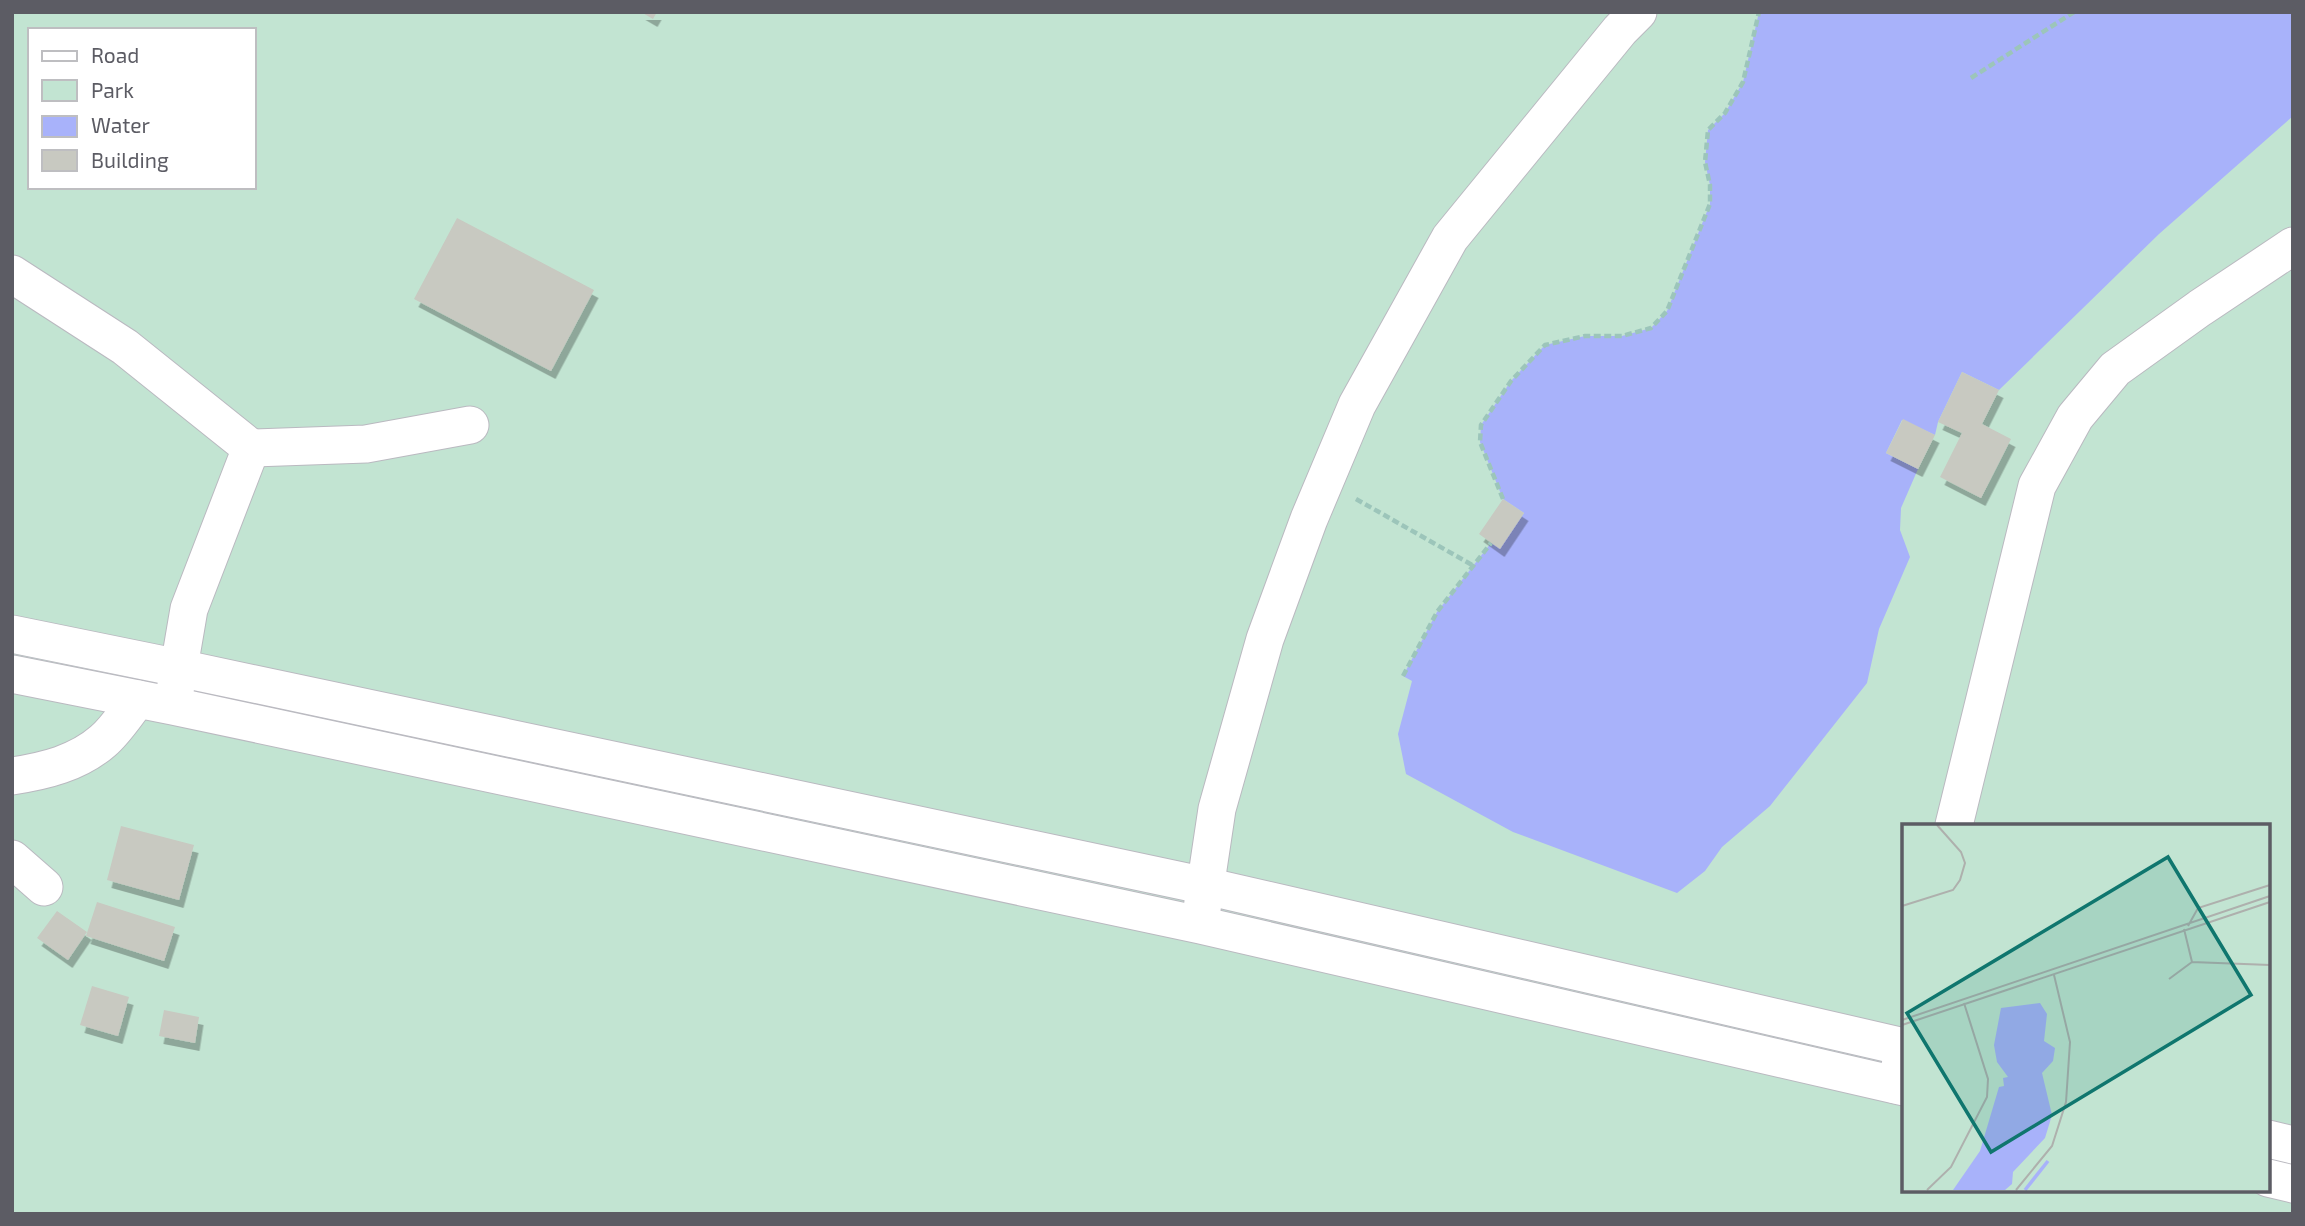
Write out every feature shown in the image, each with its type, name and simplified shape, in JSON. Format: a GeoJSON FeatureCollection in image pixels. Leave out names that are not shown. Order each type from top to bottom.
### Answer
{"type":"FeatureCollection","features":[{"type":"Feature","properties":{"kind":"street"},"geometry":{"type":"LineString","coordinates":[[1200,925],[1217,809],[1265,639],[1357,405],[1450,238],[1620,30],[1638,12]]}},
{"type":"Feature","properties":{"kind":"street"},"geometry":{"type":"LineString","coordinates":[[1954,824],[2037,486],[2075,417],[2115,369],[2293,246]]}},
{"type":"Feature","properties":{"kind":"street"},"geometry":{"type":"LineString","coordinates":[[12,274],[125,347],[251,448],[366,444],[470,425]]}},
{"type":"Feature","properties":{"kind":"street"},"geometry":{"type":"LineString","coordinates":[[12,776],[42,772],[78,758],[155,702],[179,668],[189,609],[251,448]]}},
{"type":"Feature","properties":{"kind":"street"},"geometry":{"type":"LineString","coordinates":[[12,634],[1206,886],[1902,1047]]}},
{"type":"Feature","properties":{"kind":"street"},"geometry":{"type":"LineString","coordinates":[[12,674],[155,702],[1200,925],[1900,1086],[1902,1066]]}},
{"type":"Feature","properties":{"kind":"street"},"geometry":{"type":"LineString","coordinates":[[12,859],[44,887]]}},
{"type":"Feature","properties":{"kind":"street"},"geometry":{"type":"LineString","coordinates":[[2270,1139],[2293,1145]]}},
{"type":"Feature","properties":{"kind":"street"},"geometry":{"type":"LineString","coordinates":[[2270,1178],[2293,1184]]}},
{"type":"Feature","properties":{"kind":"path"},"geometry":{"type":"LineString","coordinates":[[1503,499],[1480,442],[1480,434],[1481,425],[1511,381],[1545,345],[1586,336],[1622,336],[1651,328],[1667,311],[1710,205],[1710,185],[1705,162],[1708,130],[1726,113],[1743,82],[1759,12]]}},
{"type":"Feature","properties":{"kind":"path"},"geometry":{"type":"LineString","coordinates":[[1971,78],[2074,12]]}},
{"type":"Feature","properties":{"kind":"path"},"geometry":{"type":"LineString","coordinates":[[1325,482],[1474,566]]}},
{"type":"Feature","properties":{"kind":"path"},"geometry":{"type":"LineString","coordinates":[[1403,676],[1437,612],[1491,543]]}},
{"type":"Feature","properties":{"kind":"green space"},"geometry":{"type":"Polygon","coordinates":[[[12,12],[2293,12],[2293,1214],[12,1214],[12,12]]]}},
{"type":"Feature","properties":{"kind":"water"},"geometry":{"type":"Polygon","coordinates":[[[1759,12],[2293,12],[2293,116],[2159,234],[1999,390],[1962,372],[1938,422],[1935,435],[1902,420],[1886,453],[1918,469],[1901,508],[1900,530],[1910,557],[1879,629],[1867,683],[1770,806],[1722,847],[1705,871],[1677,893],[1513,832],[1406,774],[1398,734],[1412,681],[1403,676],[1437,612],[1491,543],[1500,548],[1524,513],[1503,499],[1480,442],[1481,425],[1511,381],[1545,345],[1585,336],[1622,336],[1651,328],[1667,311],[1710,204],[1710,185],[1705,162],[1708,130],[1725,113],[1743,82],[1759,12]]]}},
{"type":"Feature","properties":{"kind":"building"},"geometry":{"type":"Polygon","coordinates":[[[641,12],[657,12],[653,19],[641,12]]]}},
{"type":"Feature","properties":{"kind":"building"},"geometry":{"type":"Polygon","coordinates":[[[457,218],[594,290],[551,371],[414,299],[457,218]]]}},
{"type":"Feature","properties":{"kind":"building"},"geometry":{"type":"Polygon","coordinates":[[[1962,372],[1999,390],[1982,424],[2011,439],[1981,498],[1940,477],[1962,433],[1938,422],[1962,372]]]}},
{"type":"Feature","properties":{"kind":"building"},"geometry":{"type":"Polygon","coordinates":[[[1903,419],[1935,435],[1918,469],[1886,453],[1903,419]]]}},
{"type":"Feature","properties":{"kind":"building"},"geometry":{"type":"Polygon","coordinates":[[[1503,499],[1524,513],[1500,549],[1479,534],[1503,499]]]}},
{"type":"Feature","properties":{"kind":"building"},"geometry":{"type":"Polygon","coordinates":[[[121,826],[194,845],[179,900],[107,880],[121,826]]]}},
{"type":"Feature","properties":{"kind":"building"},"geometry":{"type":"Polygon","coordinates":[[[97,902],[175,927],[164,961],[86,936],[97,902]]]}},
{"type":"Feature","properties":{"kind":"building"},"geometry":{"type":"Polygon","coordinates":[[[57,911],[87,932],[68,960],[37,938],[57,911]]]}},
{"type":"Feature","properties":{"kind":"building"},"geometry":{"type":"Polygon","coordinates":[[[92,986],[129,997],[118,1036],[80,1025],[92,986]]]}},
{"type":"Feature","properties":{"kind":"building"},"geometry":{"type":"Polygon","coordinates":[[[164,1010],[199,1017],[195,1043],[159,1036],[164,1010]]]}}]}
